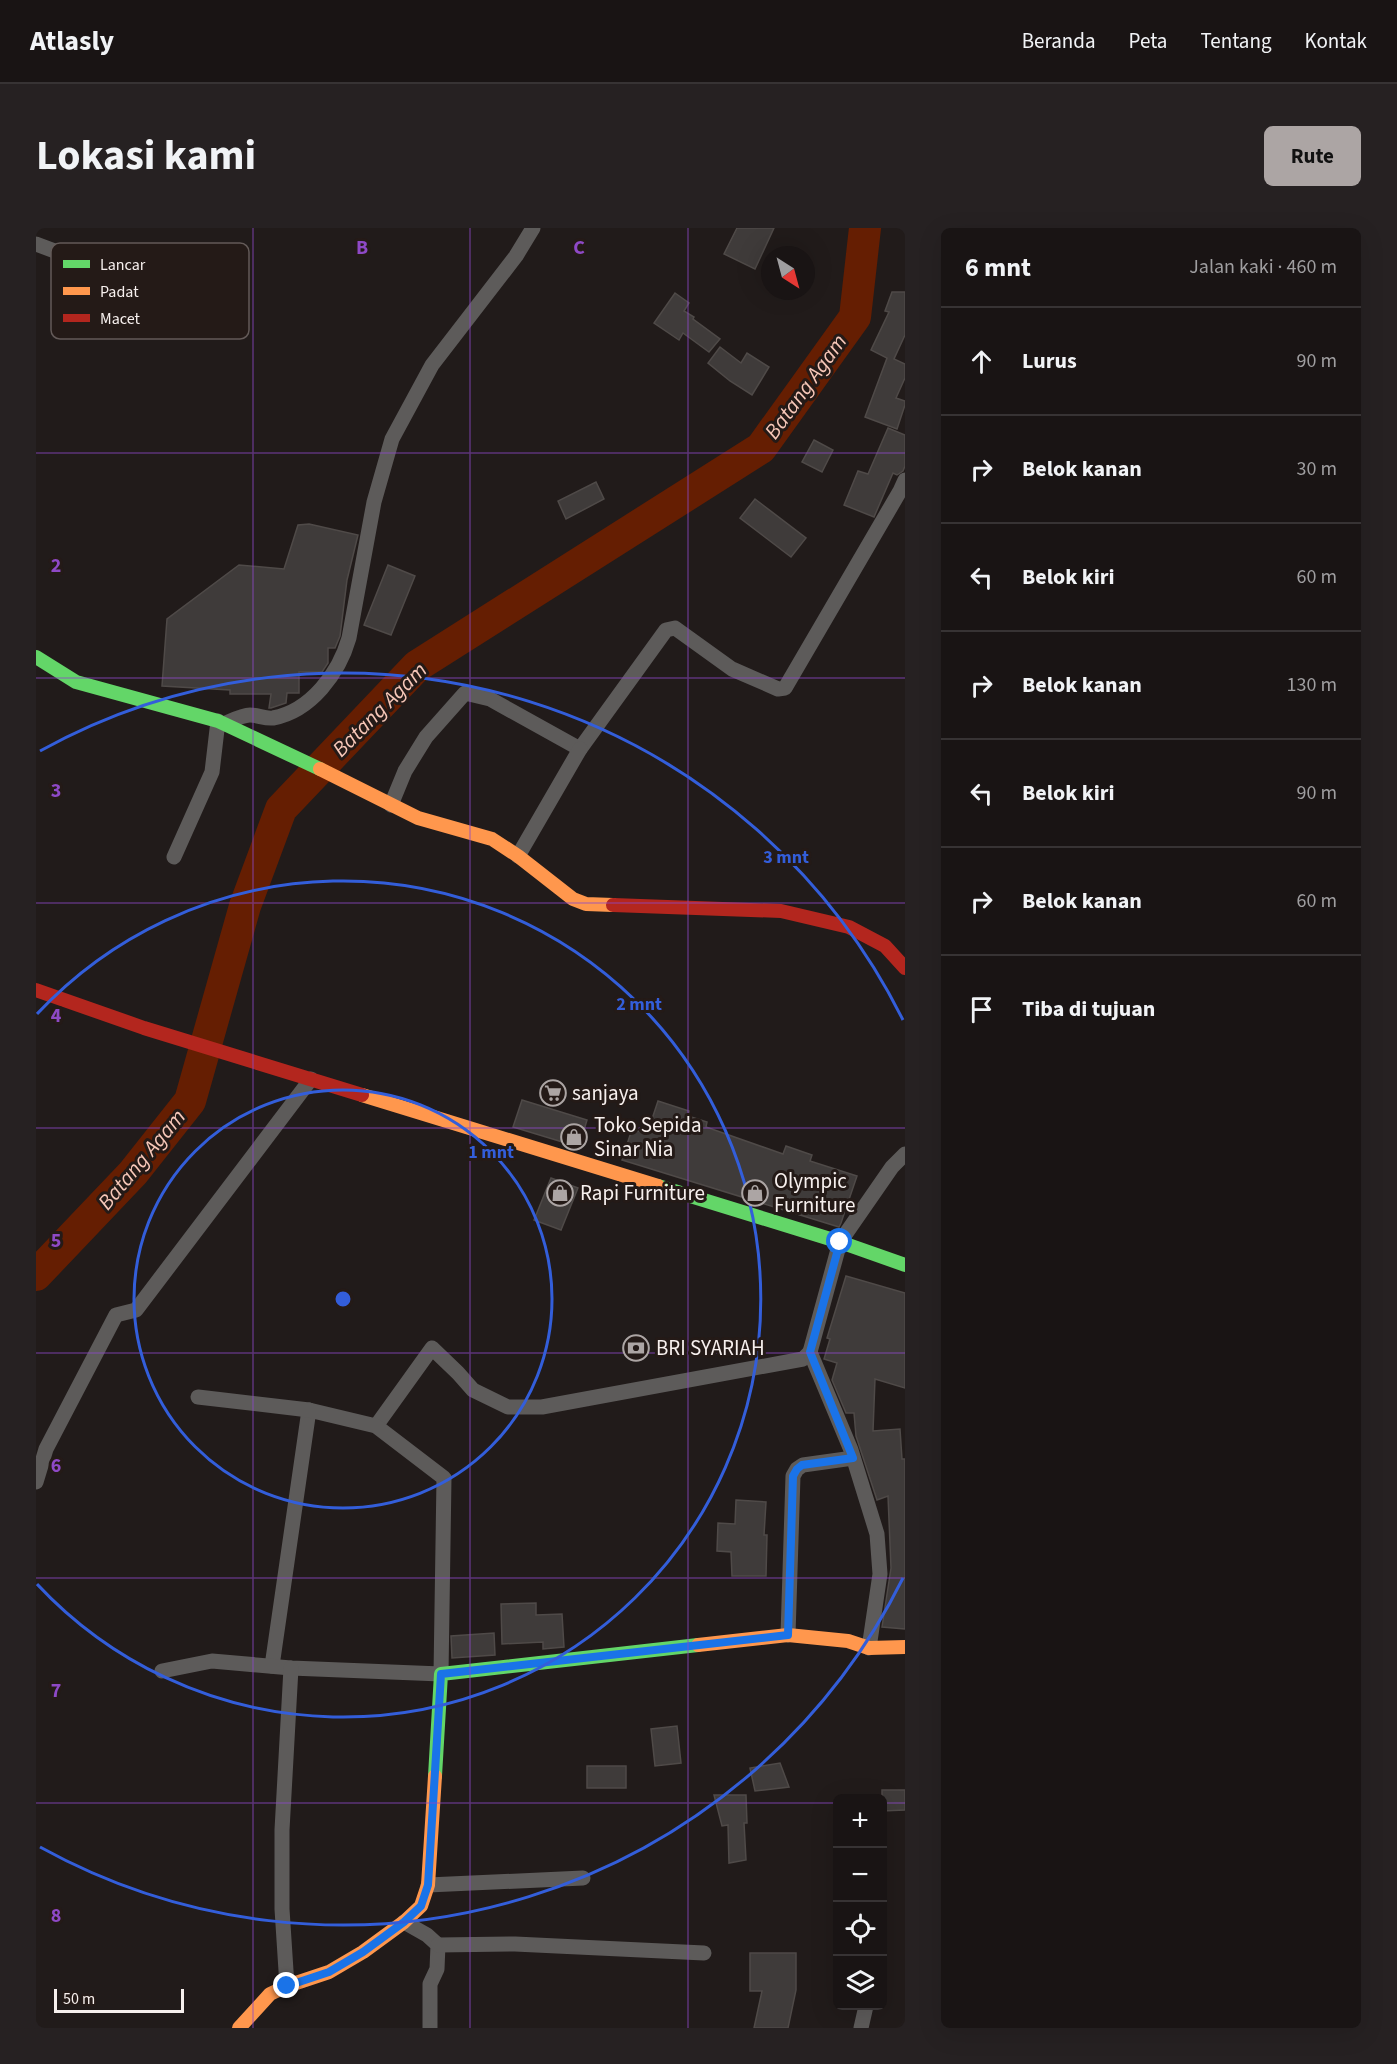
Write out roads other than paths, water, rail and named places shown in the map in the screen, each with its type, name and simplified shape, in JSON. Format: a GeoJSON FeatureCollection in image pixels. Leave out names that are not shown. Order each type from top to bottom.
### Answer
{"type":"FeatureCollection","features":[{"type":"Feature","properties":{"kind":"street"},"geometry":{"type":"LineString","coordinates":[[221,723],[249,715],[270,718],[294,712],[315,696],[344,655],[350,638],[374,502],[392,439],[432,365],[516,256],[532,228]]}},
{"type":"Feature","properties":{"kind":"street"},"geometry":{"type":"LineString","coordinates":[[36,244],[51,250]]}},
{"type":"Feature","properties":{"kind":"street"},"geometry":{"type":"LineString","coordinates":[[518,855],[580,749],[666,630],[675,628],[732,669],[778,689],[785,688],[903,488]]}},
{"type":"Feature","properties":{"kind":"street"},"geometry":{"type":"LineString","coordinates":[[36,657],[76,682],[221,723],[275,747],[418,818],[492,839],[518,855],[573,899],[586,904],[781,911],[849,927],[885,946],[905,968]]}},
{"type":"Feature","properties":{"kind":"street"},"geometry":{"type":"LineString","coordinates":[[392,805],[405,771],[426,737],[465,693],[490,699],[580,749]]}},
{"type":"Feature","properties":{"kind":"street"},"geometry":{"type":"LineString","coordinates":[[174,857],[212,772],[221,723]]}},
{"type":"Feature","properties":{"kind":"street"},"geometry":{"type":"LineString","coordinates":[[36,990],[144,1028],[840,1242],[905,1265]]}},
{"type":"Feature","properties":{"kind":"street"},"geometry":{"type":"LineString","coordinates":[[36,1482],[46,1449],[116,1315],[136,1310],[311,1079]]}},
{"type":"Feature","properties":{"kind":"street"},"geometry":{"type":"LineString","coordinates":[[376,1426],[432,1348],[473,1390],[508,1407],[527,1408],[803,1359],[810,1352],[840,1242],[892,1167],[905,1154]]}},
{"type":"Feature","properties":{"kind":"street"},"geometry":{"type":"LineString","coordinates":[[810,1352],[853,1458],[873,1520],[880,1574],[869,1648]]}},
{"type":"Feature","properties":{"kind":"street"},"geometry":{"type":"LineString","coordinates":[[198,1397],[309,1410],[376,1426],[444,1478],[441,1674],[428,1885],[421,1906],[404,1922],[363,1952],[329,1972],[270,1994],[239,2028]]}},
{"type":"Feature","properties":{"kind":"street"},"geometry":{"type":"LineString","coordinates":[[272,1666],[309,1410]]}},
{"type":"Feature","properties":{"kind":"street"},"geometry":{"type":"LineString","coordinates":[[788,1635],[793,1476],[802,1465],[853,1458]]}},
{"type":"Feature","properties":{"kind":"street"},"geometry":{"type":"LineString","coordinates":[[162,1671],[212,1661],[291,1668],[441,1674],[788,1635],[848,1641],[869,1648],[905,1647]]}},
{"type":"Feature","properties":{"kind":"street"},"geometry":{"type":"LineString","coordinates":[[287,1986],[282,1909],[282,1830],[291,1668]]}},
{"type":"Feature","properties":{"kind":"street"},"geometry":{"type":"LineString","coordinates":[[428,1885],[583,1878]]}},
{"type":"Feature","properties":{"kind":"street"},"geometry":{"type":"LineString","coordinates":[[404,1922],[428,1935],[438,1945],[515,1944],[704,1953]]}},
{"type":"Feature","properties":{"kind":"street"},"geometry":{"type":"LineString","coordinates":[[430,2028],[430,1984],[437,1970],[438,1945]]}},
{"type":"Feature","properties":{"kind":"street"},"geometry":{"type":"LineString","coordinates":[[861,2028],[865,2010]]}},
{"type":"Feature","properties":{"kind":"waterway","name":"Batang Agam"},"geometry":{"type":"LineString","coordinates":[[36,1275],[133,1173],[190,1101],[245,906],[281,809],[417,666],[761,448],[855,317],[865,228]]}},
{"type":"Feature","properties":{"kind":"place","name":"sanjaya"},"geometry":{"type":"Point","coordinates":[553,1093]}},
{"type":"Feature","properties":{"kind":"place","name":"Toko Sepida Sinar Nia"},"geometry":{"type":"Point","coordinates":[574,1137]}},
{"type":"Feature","properties":{"kind":"place","name":"Rapi Furniture"},"geometry":{"type":"Point","coordinates":[560,1193]}},
{"type":"Feature","properties":{"kind":"place","name":"Olympic Furniture"},"geometry":{"type":"Point","coordinates":[755,1193]}},
{"type":"Feature","properties":{"kind":"place","name":"BRI SYARIAH"},"geometry":{"type":"Point","coordinates":[636,1348]}}]}
